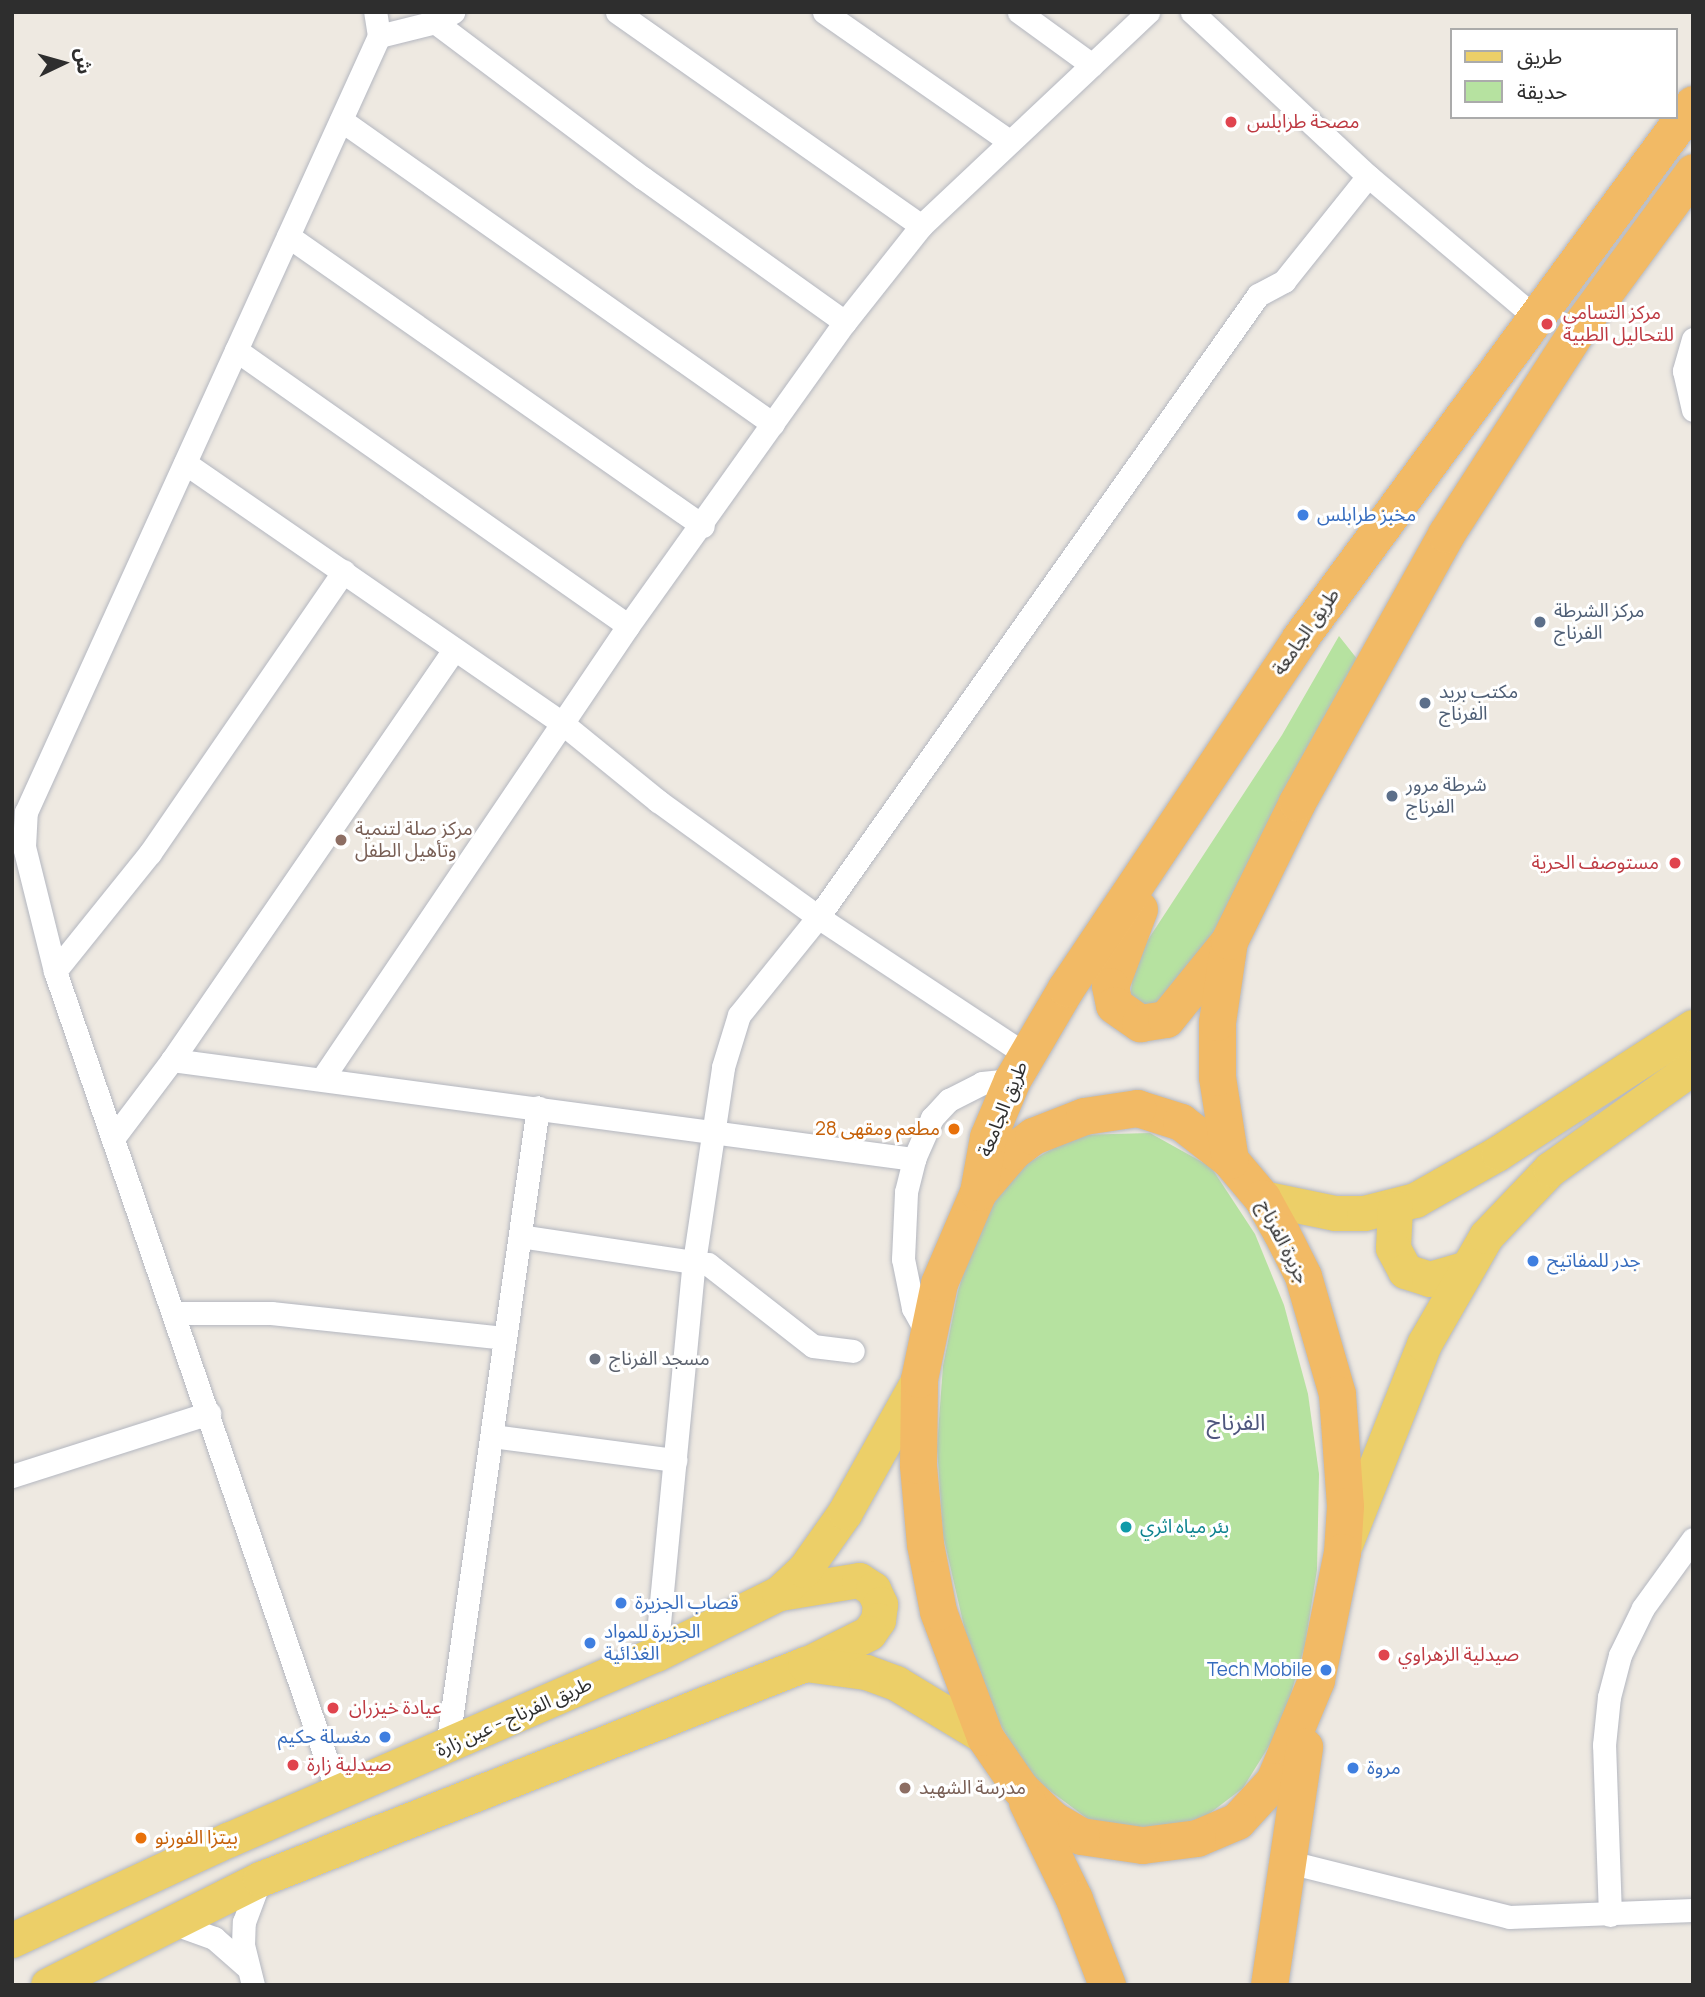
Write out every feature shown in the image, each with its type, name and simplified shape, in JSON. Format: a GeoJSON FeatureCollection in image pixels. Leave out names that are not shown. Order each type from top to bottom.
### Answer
{"type":"FeatureCollection","features":[{"type":"Feature","properties":{"kind":"highway","name":"طريق الجامعة"},"geometry":{"type":"LineString","coordinates":[[978,1192],[988,1137],[1018,1067],[1300,638],[1693,104]]}},
{"type":"Feature","properties":{"kind":"highway"},"geometry":{"type":"LineString","coordinates":[[1159,853],[1118,957],[1110,986],[1114,1005],[1140,1024],[1166,1019],[1229,941],[1297,802],[1446,534],[1580,326],[1693,172]]}},
{"type":"Feature","properties":{"kind":"highway"},"geometry":{"type":"LineString","coordinates":[[1229,941],[1218,1008],[1217,1077],[1230,1160]]}},
{"type":"Feature","properties":{"kind":"highway","name":"جزيرة الفرناج"},"geometry":{"type":"LineString","coordinates":[[1113,1110],[1157,1112],[1181,1122],[1230,1160],[1262,1198],[1303,1276],[1337,1394],[1345,1455],[1342,1552],[1316,1680],[1274,1781],[1237,1821],[1197,1838],[1142,1845],[1081,1836],[1052,1819],[1020,1788],[985,1737],[958,1674],[938,1611],[925,1544],[918,1465],[919,1379],[939,1283],[978,1192],[1013,1151],[1033,1136],[1059,1123],[1113,1110]]}},
{"type":"Feature","properties":{"kind":"highway"},"geometry":{"type":"LineString","coordinates":[[1269,1985],[1285,1860],[1316,1680]]}},
{"type":"Feature","properties":{"kind":"highway"},"geometry":{"type":"LineString","coordinates":[[1020,1788],[1074,1899],[1107,1985]]}},
{"type":"Feature","properties":{"kind":"main road"},"geometry":{"type":"LineString","coordinates":[[1262,1198],[1335,1213],[1395,1208],[1498,1153],[1693,1027]]}},
{"type":"Feature","properties":{"kind":"main road"},"geometry":{"type":"LineString","coordinates":[[1342,1552],[1399,1401],[1464,1269],[1504,1213],[1550,1169],[1693,1067]]}},
{"type":"Feature","properties":{"kind":"main road"},"geometry":{"type":"LineString","coordinates":[[1395,1208],[1393,1248],[1405,1271],[1429,1279],[1464,1269]]}},
{"type":"Feature","properties":{"kind":"main road","name":"طريق الفرناج - عين زارة"},"geometry":{"type":"LineString","coordinates":[[12,1940],[337,1791],[656,1654],[779,1593],[804,1570],[845,1512],[919,1379]]}},
{"type":"Feature","properties":{"kind":"main road"},"geometry":{"type":"LineString","coordinates":[[48,1985],[260,1879],[806,1664],[869,1633],[878,1620],[880,1604],[873,1589],[859,1580],[779,1593]]}},
{"type":"Feature","properties":{"kind":"main road"},"geometry":{"type":"LineString","coordinates":[[806,1664],[866,1672],[896,1683],[985,1737]]}},
{"type":"Feature","properties":{"kind":"street"},"geometry":{"type":"LineString","coordinates":[[337,1791],[176,1313],[55,971],[30,881],[26,812],[379,36],[375,12]]}},
{"type":"Feature","properties":{"kind":"street"},"geometry":{"type":"LineString","coordinates":[[617,12],[921,226]]}},
{"type":"Feature","properties":{"kind":"street"},"geometry":{"type":"LineString","coordinates":[[824,12],[1009,141]]}},
{"type":"Feature","properties":{"kind":"street"},"geometry":{"type":"LineString","coordinates":[[1019,12],[1091,65]]}},
{"type":"Feature","properties":{"kind":"street"},"geometry":{"type":"LineString","coordinates":[[322,1079],[628,626],[703,526],[845,322],[921,226],[1148,12]]}},
{"type":"Feature","properties":{"kind":"street"},"geometry":{"type":"LineString","coordinates":[[1192,12],[1368,176],[1537,319]]}},
{"type":"Feature","properties":{"kind":"street"},"geometry":{"type":"LineString","coordinates":[[379,36],[444,17],[643,178],[845,322]]}},
{"type":"Feature","properties":{"kind":"street"},"geometry":{"type":"LineString","coordinates":[[341,120],[773,424]]}},
{"type":"Feature","properties":{"kind":"street"},"geometry":{"type":"LineString","coordinates":[[656,1654],[694,1262],[728,1041],[739,1015],[818,917],[1258,295],[1284,281],[1368,176]]}},
{"type":"Feature","properties":{"kind":"street"},"geometry":{"type":"LineString","coordinates":[[288,236],[703,526]]}},
{"type":"Feature","properties":{"kind":"street"},"geometry":{"type":"LineString","coordinates":[[1693,340],[1684,371],[1693,410]]}},
{"type":"Feature","properties":{"kind":"street"},"geometry":{"type":"LineString","coordinates":[[236,350],[628,626]]}},
{"type":"Feature","properties":{"kind":"street"},"geometry":{"type":"LineString","coordinates":[[185,463],[562,723],[658,801],[1018,1067],[949,1100],[932,1118],[914,1159],[906,1192],[903,1259],[913,1308],[928,1335]]}},
{"type":"Feature","properties":{"kind":"street"},"geometry":{"type":"LineString","coordinates":[[55,971],[150,853],[344,571]]}},
{"type":"Feature","properties":{"kind":"street"},"geometry":{"type":"LineString","coordinates":[[114,1137],[172,1060],[454,649]]}},
{"type":"Feature","properties":{"kind":"street"},"geometry":{"type":"LineString","coordinates":[[172,1060],[914,1159]]}},
{"type":"Feature","properties":{"kind":"street"},"geometry":{"type":"LineString","coordinates":[[447,1746],[538,1107]]}},
{"type":"Feature","properties":{"kind":"street"},"geometry":{"type":"LineString","coordinates":[[520,1236],[694,1262],[723,1272],[813,1346],[853,1351]]}},
{"type":"Feature","properties":{"kind":"street"},"geometry":{"type":"LineString","coordinates":[[176,1313],[271,1312],[504,1338]]}},
{"type":"Feature","properties":{"kind":"street"},"geometry":{"type":"LineString","coordinates":[[12,1476],[209,1413]]}},
{"type":"Feature","properties":{"kind":"street"},"geometry":{"type":"LineString","coordinates":[[492,1436],[675,1460]]}},
{"type":"Feature","properties":{"kind":"street"},"geometry":{"type":"LineString","coordinates":[[1610,1915],[1604,1745],[1609,1697],[1620,1655],[1643,1608],[1693,1539]]}},
{"type":"Feature","properties":{"kind":"street"},"geometry":{"type":"LineString","coordinates":[[1285,1860],[1508,1917],[1693,1910]]}},
{"type":"Feature","properties":{"kind":"street"},"geometry":{"type":"LineString","coordinates":[[250,1976],[244,1922],[260,1879]]}},
{"type":"Feature","properties":{"kind":"street"},"geometry":{"type":"LineString","coordinates":[[173,1923],[214,1938],[250,1976]]}},
{"type":"Feature","properties":{"kind":"green space"},"geometry":{"type":"Polygon","coordinates":[[[1339,636],[1358,660],[1263,850],[1172,1005],[1129,1010],[1134,961],[1282,735],[1339,636]]]}},
{"type":"Feature","properties":{"kind":"green space"},"geometry":{"type":"Polygon","coordinates":[[[1150,1133],[1211,1167],[1255,1234],[1284,1305],[1308,1394],[1319,1474],[1317,1570],[1305,1645],[1282,1725],[1243,1788],[1201,1820],[1148,1830],[1088,1819],[1030,1776],[994,1714],[965,1631],[943,1535],[937,1447],[943,1366],[958,1291],[977,1228],[1012,1172],[1076,1135],[1150,1133]]]}},
{"type":"Feature","properties":{"kind":"place","name":"مصحة طرابلس"},"geometry":{"type":"Point","coordinates":[1231,122]}},
{"type":"Feature","properties":{"kind":"place","name":"مركز التسامي للتحاليل الطبية"},"geometry":{"type":"Point","coordinates":[1547,324]}},
{"type":"Feature","properties":{"kind":"place","name":"مخبز طرابلس"},"geometry":{"type":"Point","coordinates":[1303,515]}},
{"type":"Feature","properties":{"kind":"place","name":"مركز الشرطة الفرناج"},"geometry":{"type":"Point","coordinates":[1540,622]}},
{"type":"Feature","properties":{"kind":"place","name":"مكتب بريد الفرناج"},"geometry":{"type":"Point","coordinates":[1425,703]}},
{"type":"Feature","properties":{"kind":"place","name":"شرطة مرور الفرناج"},"geometry":{"type":"Point","coordinates":[1392,796]}},
{"type":"Feature","properties":{"kind":"place","name":"مركز صلة لتنمية وتأهيل الطفل"},"geometry":{"type":"Point","coordinates":[341,840]}},
{"type":"Feature","properties":{"kind":"place","name":"مستوصف الحرية"},"geometry":{"type":"Point","coordinates":[1675,863]}},
{"type":"Feature","properties":{"kind":"place","name":"مطعم ومقهى 28"},"geometry":{"type":"Point","coordinates":[954,1129]}},
{"type":"Feature","properties":{"kind":"place","name":"جدر للمفاتيح"},"geometry":{"type":"Point","coordinates":[1533,1261]}},
{"type":"Feature","properties":{"kind":"place","name":"مسجد الفرناج"},"geometry":{"type":"Point","coordinates":[595,1359]}},
{"type":"Feature","properties":{"kind":"place","name":"بئر مياه اثري"},"geometry":{"type":"Point","coordinates":[1126,1527]}},
{"type":"Feature","properties":{"kind":"place","name":"قصاب الجزيرة"},"geometry":{"type":"Point","coordinates":[621,1603]}},
{"type":"Feature","properties":{"kind":"place","name":"الجزيرة للمواد الغذائية"},"geometry":{"type":"Point","coordinates":[590,1643]}},
{"type":"Feature","properties":{"kind":"place","name":"صيدلية الزهراوي"},"geometry":{"type":"Point","coordinates":[1384,1655]}},
{"type":"Feature","properties":{"kind":"place","name":"Tech Mobile"},"geometry":{"type":"Point","coordinates":[1326,1670]}},
{"type":"Feature","properties":{"kind":"place","name":"عيادة خيزران"},"geometry":{"type":"Point","coordinates":[333,1708]}},
{"type":"Feature","properties":{"kind":"place","name":"مغسلة حكيم"},"geometry":{"type":"Point","coordinates":[385,1737]}},
{"type":"Feature","properties":{"kind":"place","name":"صيدلية زارة"},"geometry":{"type":"Point","coordinates":[293,1765]}},
{"type":"Feature","properties":{"kind":"place","name":"مروة"},"geometry":{"type":"Point","coordinates":[1353,1768]}},
{"type":"Feature","properties":{"kind":"place","name":"مدرسة الشهيد"},"geometry":{"type":"Point","coordinates":[905,1788]}},
{"type":"Feature","properties":{"kind":"place","name":"بيتزا الفورنو"},"geometry":{"type":"Point","coordinates":[141,1838]}},
{"type":"Feature","properties":{"kind":"district","name":"الفرناج"},"geometry":{"type":"Point","coordinates":[1236,1421]}}]}
